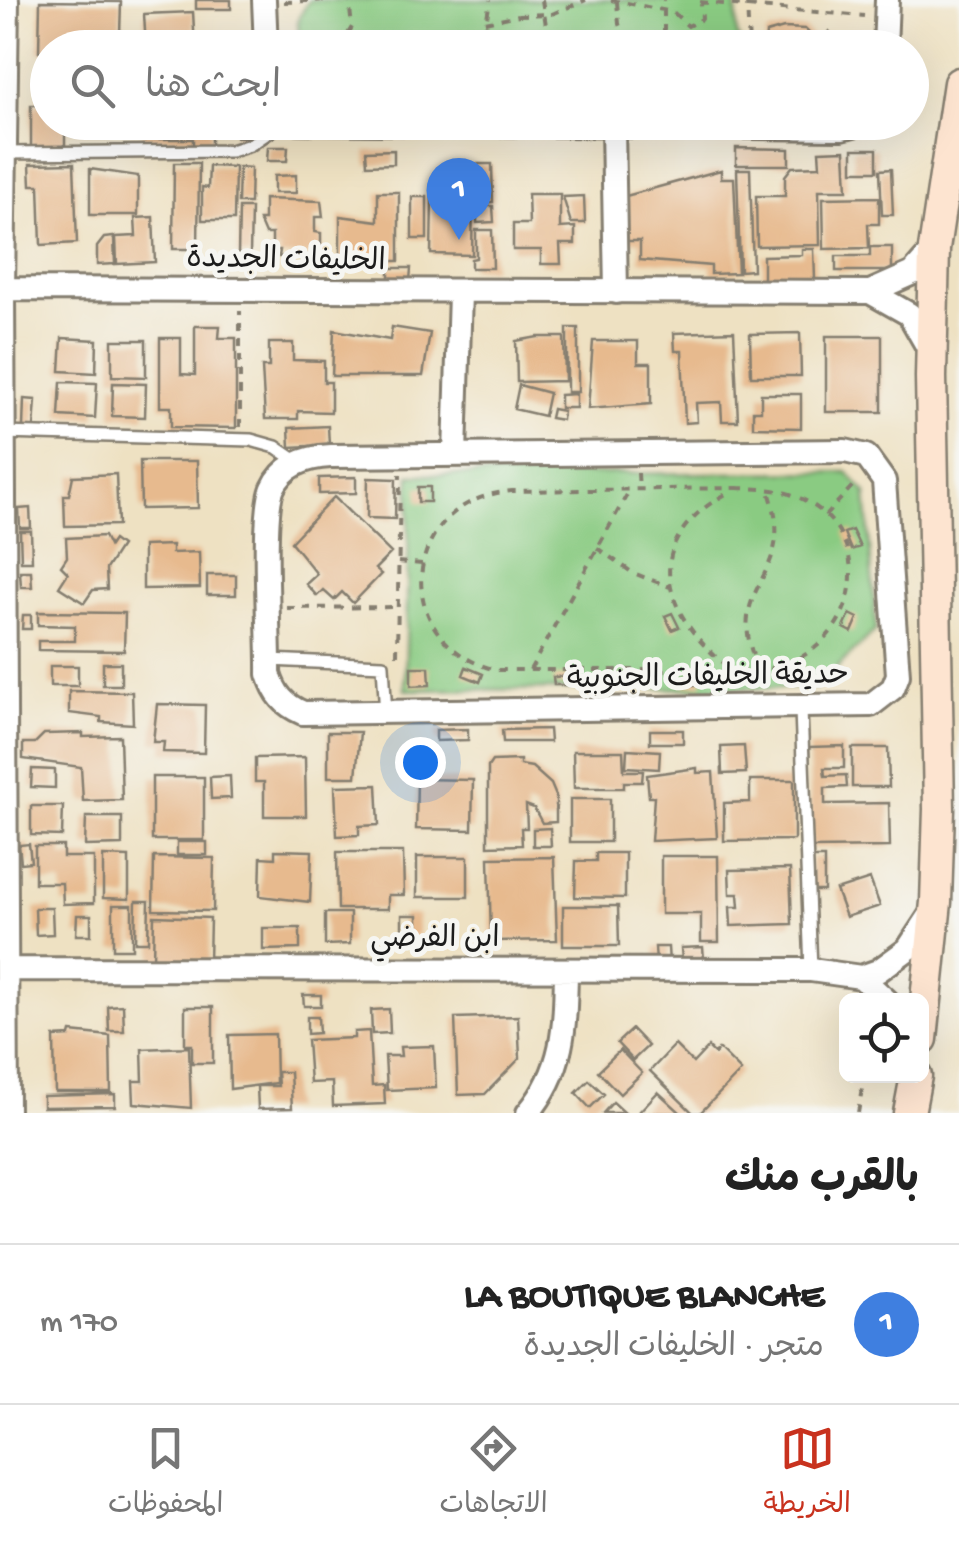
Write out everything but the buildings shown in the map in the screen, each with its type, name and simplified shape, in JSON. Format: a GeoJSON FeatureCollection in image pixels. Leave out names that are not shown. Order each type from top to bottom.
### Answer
{"type":"FeatureCollection","features":[{"type":"Feature","properties":{"kind":"street"},"geometry":{"type":"LineString","coordinates":[[7,0],[2,289],[8,1113]]}},
{"type":"Feature","properties":{"kind":"street"},"geometry":{"type":"LineString","coordinates":[[264,2],[265,30]]}},
{"type":"Feature","properties":{"kind":"street"},"geometry":{"type":"LineString","coordinates":[[927,993],[936,902],[938,668],[930,356],[934,248],[959,83]]}},
{"type":"Feature","properties":{"kind":"street"},"geometry":{"type":"LineString","coordinates":[[612,140],[616,292]]}},
{"type":"Feature","properties":{"kind":"street","name":"الخليفات الجديدة"},"geometry":{"type":"LineString","coordinates":[[2,289],[460,294],[870,292],[913,273],[934,248]]}},
{"type":"Feature","properties":{"kind":"street"},"geometry":{"type":"LineString","coordinates":[[870,292],[909,314],[930,356]]}},
{"type":"Feature","properties":{"kind":"street"},"geometry":{"type":"LineString","coordinates":[[455,454],[460,294]]}},
{"type":"Feature","properties":{"kind":"street"},"geometry":{"type":"LineString","coordinates":[[298,462],[314,456],[400,454],[846,452],[874,463]]}},
{"type":"Feature","properties":{"kind":"street","name":"حديقة الخليفات الجنوبية"},"geometry":{"type":"LineString","coordinates":[[298,462],[284,472],[268,502],[269,660],[273,687],[291,708],[304,713],[386,715],[871,706],[893,688],[898,675],[884,481],[874,463]]}},
{"type":"Feature","properties":{"kind":"street"},"geometry":{"type":"LineString","coordinates":[[879,993],[861,977],[908,949],[936,902]]}},
{"type":"Feature","properties":{"kind":"street","name":"ابن الفرضي"},"geometry":{"type":"LineString","coordinates":[[8,969],[811,970],[861,977]]}},
{"type":"Feature","properties":{"kind":"street"},"geometry":{"type":"LineString","coordinates":[[528,1113],[544,1094],[562,1050],[566,971]]}},
{"type":"Feature","properties":{"kind":"street"},"geometry":{"type":"LineString","coordinates":[[905,1083],[907,1113]]}},
{"type":"Feature","properties":{"kind":"street"},"geometry":{"type":"LineString","coordinates":[[907,1113],[914,1083]]}},
{"type":"Feature","properties":{"kind":"lane"},"geometry":{"type":"LineString","coordinates":[[5,154],[231,151],[257,140]]}},
{"type":"Feature","properties":{"kind":"lane"},"geometry":{"type":"LineString","coordinates":[[3,433],[240,440],[276,447],[298,462]]}},
{"type":"Feature","properties":{"kind":"lane"},"geometry":{"type":"LineString","coordinates":[[269,660],[383,665],[386,715]]}},
{"type":"Feature","properties":{"kind":"lane"},"geometry":{"type":"LineString","coordinates":[[801,710],[811,970]]}},
{"type":"Feature","properties":{"kind":"path"},"geometry":{"type":"LineString","coordinates":[[264,2],[328,0]]}},
{"type":"Feature","properties":{"kind":"path"},"geometry":{"type":"LineString","coordinates":[[349,0],[350,30]]}},
{"type":"Feature","properties":{"kind":"path"},"geometry":{"type":"LineString","coordinates":[[485,30],[490,0]]}},
{"type":"Feature","properties":{"kind":"path"},"geometry":{"type":"LineString","coordinates":[[542,0],[547,30]]}},
{"type":"Feature","properties":{"kind":"path"},"geometry":{"type":"LineString","coordinates":[[486,22],[552,14],[586,0]]}},
{"type":"Feature","properties":{"kind":"path"},"geometry":{"type":"LineString","coordinates":[[661,30],[664,0]]}},
{"type":"Feature","properties":{"kind":"path"},"geometry":{"type":"LineString","coordinates":[[747,0],[748,30]]}},
{"type":"Feature","properties":{"kind":"path"},"geometry":{"type":"LineString","coordinates":[[622,30],[614,1],[664,11],[694,26],[702,19],[699,1],[747,7],[886,9]]}},
{"type":"Feature","properties":{"kind":"path"},"geometry":{"type":"LineString","coordinates":[[240,291],[240,440]]}},
{"type":"Feature","properties":{"kind":"path"},"geometry":{"type":"LineString","coordinates":[[396,662],[400,454]]}},
{"type":"Feature","properties":{"kind":"path"},"geometry":{"type":"LineString","coordinates":[[825,516],[874,463]]}},
{"type":"Feature","properties":{"kind":"path"},"geometry":{"type":"LineString","coordinates":[[731,670],[692,636],[676,610],[670,587],[671,563],[683,531],[706,506],[736,488]]}},
{"type":"Feature","properties":{"kind":"path"},"geometry":{"type":"LineString","coordinates":[[736,488],[768,490],[802,499],[825,516],[842,541],[850,569],[844,612],[830,638],[808,657],[758,670],[530,670],[479,666],[450,648],[424,606],[422,564],[439,526],[479,496],[512,491],[736,488]]}},
{"type":"Feature","properties":{"kind":"path"},"geometry":{"type":"LineString","coordinates":[[758,670],[744,623],[751,597],[770,567],[778,540],[778,516],[768,490]]}},
{"type":"Feature","properties":{"kind":"path"},"geometry":{"type":"LineString","coordinates":[[530,670],[629,491]]}},
{"type":"Feature","properties":{"kind":"path"},"geometry":{"type":"LineString","coordinates":[[597,548],[633,573],[670,587]]}},
{"type":"Feature","properties":{"kind":"path"},"geometry":{"type":"LineString","coordinates":[[398,562],[422,564]]}},
{"type":"Feature","properties":{"kind":"path"},"geometry":{"type":"LineString","coordinates":[[269,608],[398,607]]}},
{"type":"Feature","properties":{"kind":"path"},"geometry":{"type":"LineString","coordinates":[[858,1113],[863,1083]]}},
{"type":"Feature","properties":{"kind":"green space"},"geometry":{"type":"Polygon","coordinates":[[[309,0],[736,0],[737,30],[298,30],[298,20],[309,0]]]}},
{"type":"Feature","properties":{"kind":"green space"},"geometry":{"type":"Polygon","coordinates":[[[847,472],[866,493],[876,630],[816,688],[405,690],[410,475],[847,472]]]}},
{"type":"Feature","properties":{"kind":"place","name":"LA BOUTIQUE BLANCHE"},"geometry":{"type":"Point","coordinates":[459,240]}}]}
